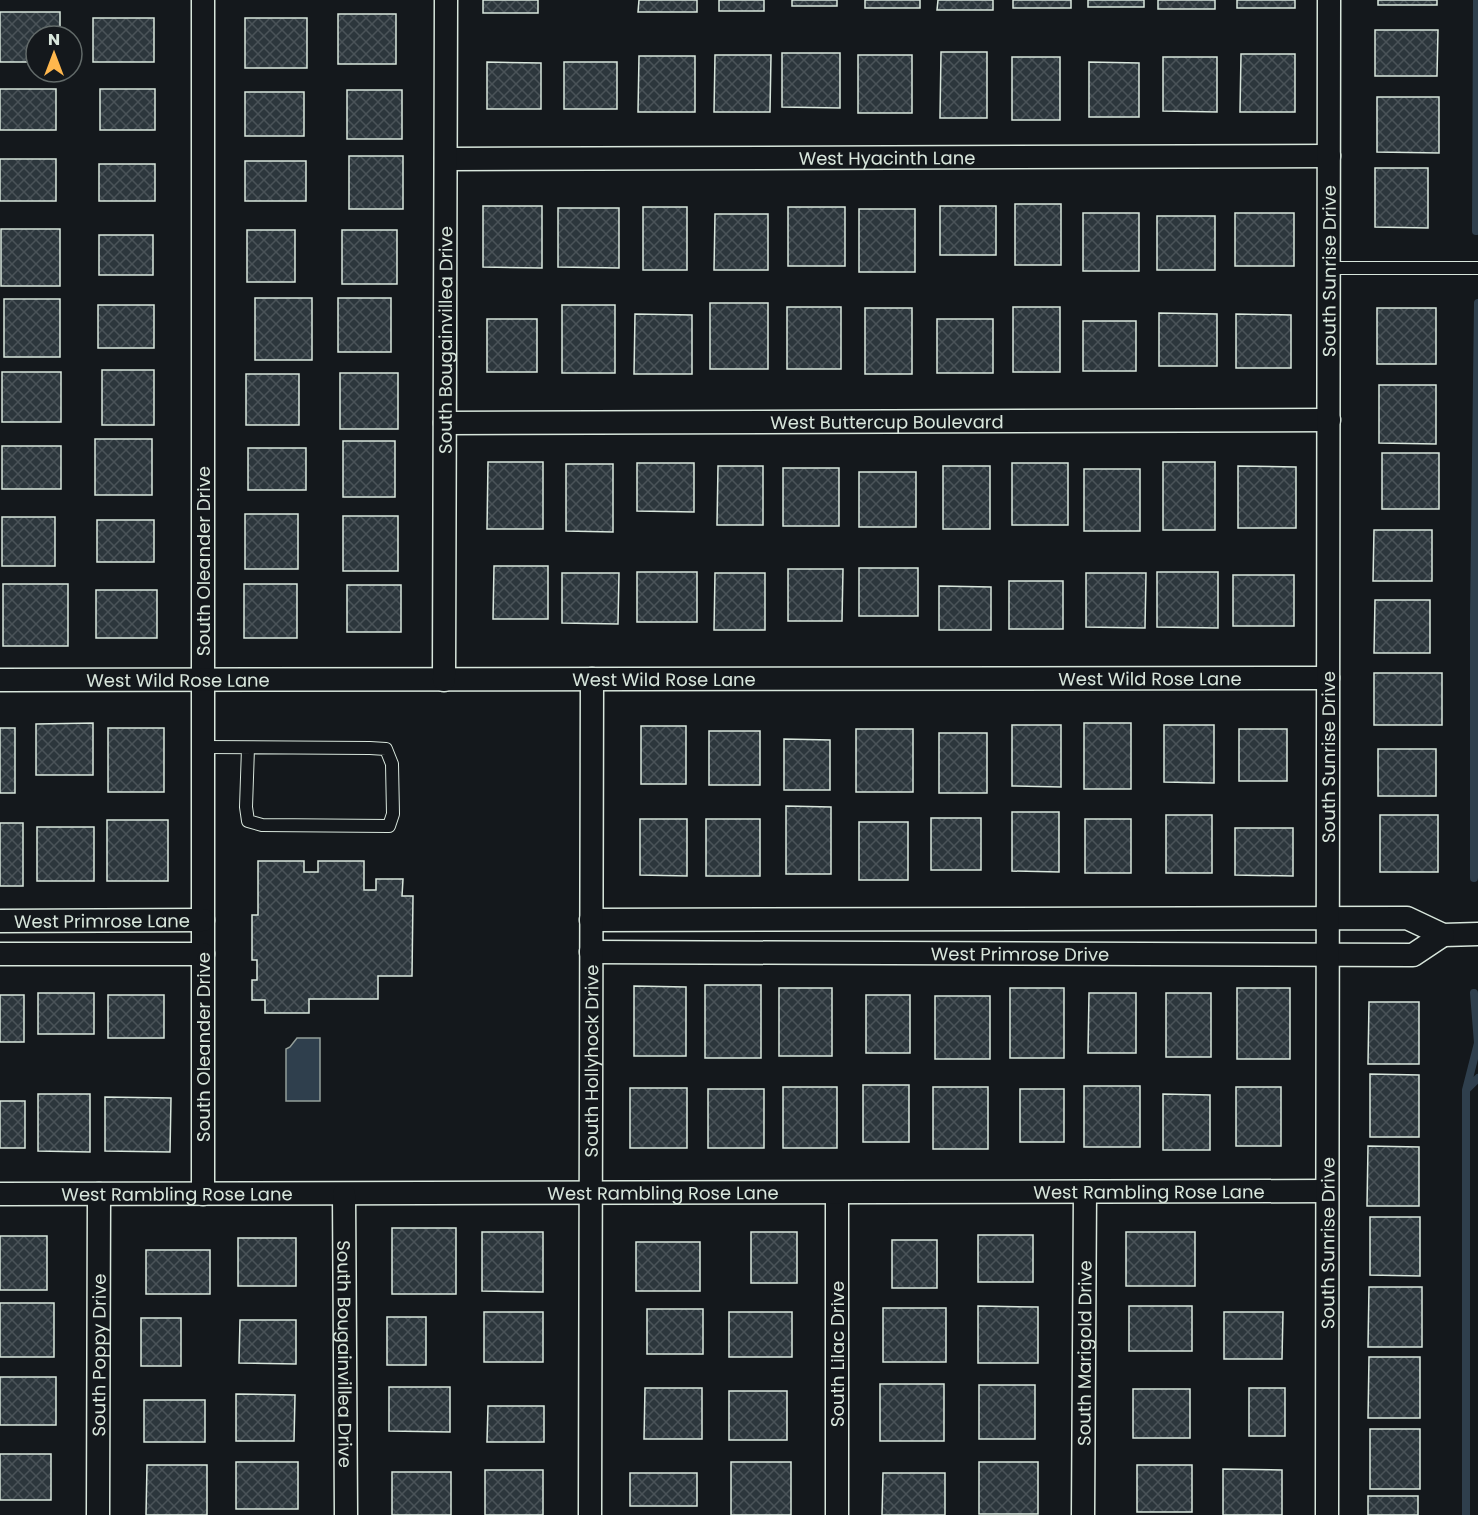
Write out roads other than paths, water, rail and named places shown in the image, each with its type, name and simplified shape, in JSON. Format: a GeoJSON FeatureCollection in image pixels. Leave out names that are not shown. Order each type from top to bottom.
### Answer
{"type":"FeatureCollection","features":[{"type":"Feature","properties":{"kind":"street","name":"South Oleander Drive"},"geometry":{"type":"LineString","coordinates":[[203,0],[203,1194]]}},
{"type":"Feature","properties":{"kind":"street","name":"South Bougainvillea Drive"},"geometry":{"type":"LineString","coordinates":[[444,680],[446,0]]}},
{"type":"Feature","properties":{"kind":"street","name":"South Sunrise Drive"},"geometry":{"type":"LineString","coordinates":[[1327,1515],[1329,0]]}},
{"type":"Feature","properties":{"kind":"street","name":"West Hyacinth Lane"},"geometry":{"type":"LineString","coordinates":[[446,159],[1329,156]]}},
{"type":"Feature","properties":{"kind":"street","name":"West Buttercup Boulevard"},"geometry":{"type":"LineString","coordinates":[[445,423],[1329,420]]}},
{"type":"Feature","properties":{"kind":"street","name":"West Wild Rose Lane"},"geometry":{"type":"LineString","coordinates":[[0,681],[1328,678]]}},
{"type":"Feature","properties":{"kind":"street","name":"South Hollyhock Drive"},"geometry":{"type":"LineString","coordinates":[[590,1515],[592,679]]}},
{"type":"Feature","properties":{"kind":"street","name":"West Primrose Drive"},"geometry":{"type":"LineString","coordinates":[[591,920],[1407,918],[1443,934],[1478,934]]}},
{"type":"Feature","properties":{"kind":"street","name":"West Primrose Lane"},"geometry":{"type":"LineString","coordinates":[[0,921],[204,920]]}},
{"type":"Feature","properties":{"kind":"street","name":"West Primrose Drive"},"geometry":{"type":"LineString","coordinates":[[591,952],[1413,955],[1443,934]]}},
{"type":"Feature","properties":{"kind":"street","name":"West Primrose Lane"},"geometry":{"type":"LineString","coordinates":[[0,954],[204,954]]}},
{"type":"Feature","properties":{"kind":"street","name":"West Rambling Rose Lane"},"geometry":{"type":"LineString","coordinates":[[0,1194],[1327,1191]]}},
{"type":"Feature","properties":{"kind":"street","name":"South Marigold Drive"},"geometry":{"type":"LineString","coordinates":[[1083,1515],[1085,1192]]}},
{"type":"Feature","properties":{"kind":"street","name":"South Lilac Drive"},"geometry":{"type":"LineString","coordinates":[[837,1193],[837,1515]]}},
{"type":"Feature","properties":{"kind":"street","name":"South Poppy Drive"},"geometry":{"type":"LineString","coordinates":[[98,1515],[99,1194]]}},
{"type":"Feature","properties":{"kind":"street","name":"South Bougainvillea Drive"},"geometry":{"type":"LineString","coordinates":[[344,1194],[346,1515]]}},
{"type":"Feature","properties":{"kind":"lane"},"geometry":{"type":"LineString","coordinates":[[1329,268],[1478,268]]}},
{"type":"Feature","properties":{"kind":"lane"},"geometry":{"type":"LineString","coordinates":[[203,747],[386,749],[392,764],[393,814],[389,826],[262,825],[248,821],[246,807],[248,748]]}},
{"type":"Feature","properties":{"kind":"water"},"geometry":{"type":"Polygon","coordinates":[[[297,1038],[320,1038],[320,1101],[286,1101],[286,1049],[297,1038]]]}},
{"type":"Feature","properties":{"kind":"waterway"},"geometry":{"type":"LineString","coordinates":[[1476,231],[1477,0]]}},
{"type":"Feature","properties":{"kind":"waterway"},"geometry":{"type":"LineString","coordinates":[[1474,878],[1474,614],[1478,303]]}},
{"type":"Feature","properties":{"kind":"waterway"},"geometry":{"type":"LineString","coordinates":[[1466,1515],[1466,1090],[1478,1043],[1474,993]]}},
{"type":"Feature","properties":{"kind":"waterway"},"geometry":{"type":"LineString","coordinates":[[1467,1089],[1478,1078]]}}]}
